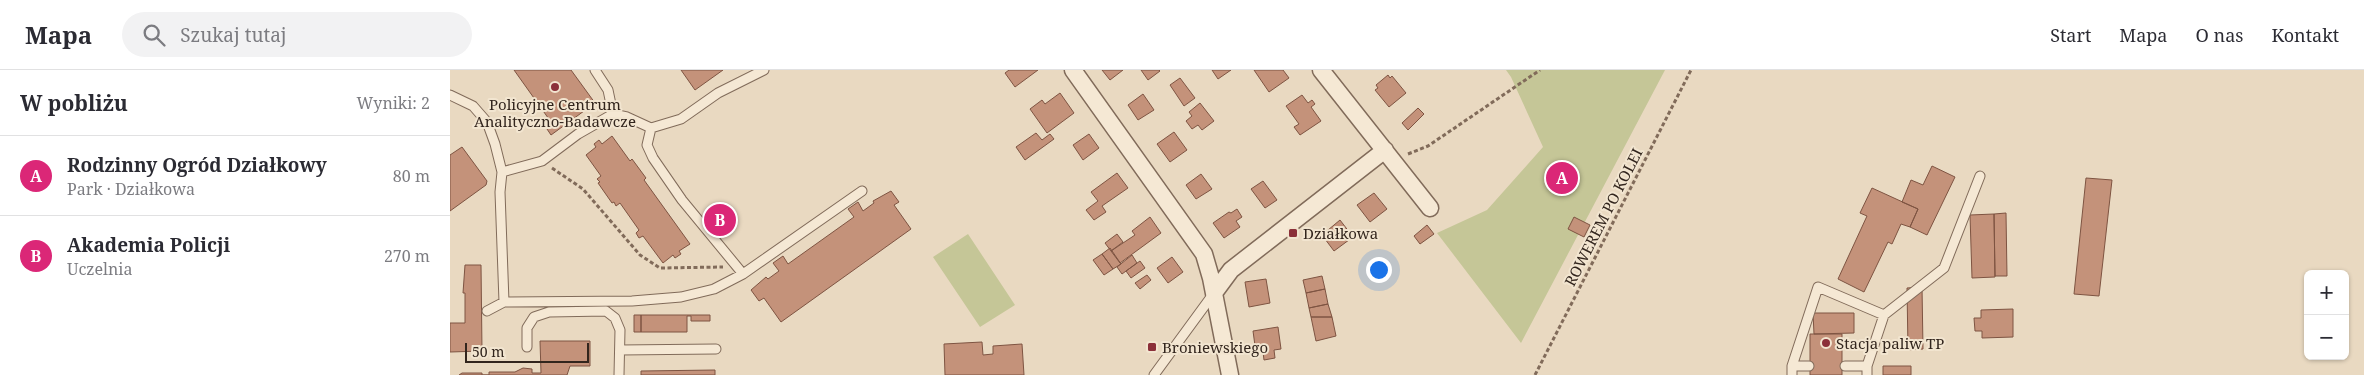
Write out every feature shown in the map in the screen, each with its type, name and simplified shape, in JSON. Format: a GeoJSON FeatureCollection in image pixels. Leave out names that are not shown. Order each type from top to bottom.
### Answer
{"type":"FeatureCollection","features":[{"type":"Feature","properties":{"kind":"street"},"geometry":{"type":"LineString","coordinates":[[1073,70],[1199,245],[1208,267],[1230,375]]}},
{"type":"Feature","properties":{"kind":"street"},"geometry":{"type":"LineString","coordinates":[[1321,70],[1430,208]]}},
{"type":"Feature","properties":{"kind":"street"},"geometry":{"type":"LineString","coordinates":[[1214,293],[1231,270],[1389,155]]}},
{"type":"Feature","properties":{"kind":"lane"},"geometry":{"type":"LineString","coordinates":[[595,70],[608,90],[613,114]]}},
{"type":"Feature","properties":{"kind":"lane"},"geometry":{"type":"LineString","coordinates":[[502,172],[542,161],[578,134],[613,114],[627,117],[651,128],[681,119],[718,94],[764,70]]}},
{"type":"Feature","properties":{"kind":"lane"},"geometry":{"type":"LineString","coordinates":[[450,95],[473,106],[487,122],[502,172],[500,192],[504,302]]}},
{"type":"Feature","properties":{"kind":"lane"},"geometry":{"type":"LineString","coordinates":[[651,128],[647,145],[653,158],[682,200],[740,271]]}},
{"type":"Feature","properties":{"kind":"lane"},"geometry":{"type":"LineString","coordinates":[[1845,366],[1867,371],[1884,315],[1944,268],[1980,176]]}},
{"type":"Feature","properties":{"kind":"lane"},"geometry":{"type":"LineString","coordinates":[[487,311],[504,302],[632,301],[681,297],[714,288],[862,191]]}},
{"type":"Feature","properties":{"kind":"lane"},"geometry":{"type":"LineString","coordinates":[[1792,371],[1818,288],[1884,315]]}},
{"type":"Feature","properties":{"kind":"lane"},"geometry":{"type":"LineString","coordinates":[[1154,375],[1214,293]]}},
{"type":"Feature","properties":{"kind":"lane"},"geometry":{"type":"LineString","coordinates":[[527,348],[528,328],[534,317],[549,312],[606,311],[616,318],[620,330],[619,375]]}},
{"type":"Feature","properties":{"kind":"lane"},"geometry":{"type":"LineString","coordinates":[[620,350],[716,349]]}},
{"type":"Feature","properties":{"kind":"lane"},"geometry":{"type":"LineString","coordinates":[[1792,371],[1808,366]]}},
{"type":"Feature","properties":{"kind":"path"},"geometry":{"type":"LineString","coordinates":[[1389,155],[1428,146],[1540,70]]}},
{"type":"Feature","properties":{"kind":"path","name":"ROWEREM PO KOLEI"},"geometry":{"type":"LineString","coordinates":[[1535,375],[1691,70]]}},
{"type":"Feature","properties":{"kind":"path"},"geometry":{"type":"LineString","coordinates":[[542,161],[583,189],[640,255],[660,268],[740,271]]}},
{"type":"Feature","properties":{"kind":"green space"},"geometry":{"type":"Polygon","coordinates":[[[1506,70],[1665,70],[1521,343],[1437,233],[1487,210],[1543,147],[1506,70]]]}},
{"type":"Feature","properties":{"kind":"green space"},"geometry":{"type":"Polygon","coordinates":[[[968,234],[1015,305],[980,327],[933,257],[968,234]]]}},
{"type":"Feature","properties":{"kind":"building","name":"Policyjne Centrum Analityczno-Badawcze"},"geometry":{"type":"Polygon","coordinates":[[[514,70],[571,70],[595,103],[551,135],[545,126],[551,122],[514,70]]]}},
{"type":"Feature","properties":{"kind":"building"},"geometry":{"type":"Polygon","coordinates":[[[681,70],[723,70],[695,90],[681,70]]]}},
{"type":"Feature","properties":{"kind":"building"},"geometry":{"type":"Polygon","coordinates":[[[1009,70],[1038,70],[1015,87],[1005,73],[1009,70]]]}},
{"type":"Feature","properties":{"kind":"building"},"geometry":{"type":"Polygon","coordinates":[[[1102,70],[1123,70],[1110,80],[1102,70]]]}},
{"type":"Feature","properties":{"kind":"building"},"geometry":{"type":"Polygon","coordinates":[[[1141,70],[1159,70],[1160,71],[1148,80],[1141,70]]]}},
{"type":"Feature","properties":{"kind":"building"},"geometry":{"type":"Polygon","coordinates":[[[1212,70],[1231,70],[1218,79],[1212,70]]]}},
{"type":"Feature","properties":{"kind":"building"},"geometry":{"type":"Polygon","coordinates":[[[1254,70],[1283,70],[1289,78],[1269,92],[1254,70]]]}},
{"type":"Feature","properties":{"kind":"building"},"geometry":{"type":"Polygon","coordinates":[[[1388,75],[1390,78],[1392,76],[1406,93],[1389,107],[1375,90],[1378,88],[1376,85],[1388,75]]]}},
{"type":"Feature","properties":{"kind":"building"},"geometry":{"type":"Polygon","coordinates":[[[1180,78],[1195,98],[1184,106],[1170,85],[1180,78]]]}},
{"type":"Feature","properties":{"kind":"building"},"geometry":{"type":"Polygon","coordinates":[[[1060,93],[1074,113],[1047,133],[1030,109],[1042,100],[1045,104],[1060,93]]]}},
{"type":"Feature","properties":{"kind":"building"},"geometry":{"type":"Polygon","coordinates":[[[1143,94],[1154,110],[1138,120],[1128,105],[1143,94]]]}},
{"type":"Feature","properties":{"kind":"building"},"geometry":{"type":"Polygon","coordinates":[[[1302,95],[1308,103],[1312,100],[1315,104],[1311,107],[1321,121],[1300,135],[1294,127],[1299,124],[1286,106],[1302,95]]]}},
{"type":"Feature","properties":{"kind":"building"},"geometry":{"type":"Polygon","coordinates":[[[1200,103],[1214,121],[1202,130],[1198,125],[1192,129],[1186,121],[1192,116],[1189,112],[1200,103]]]}},
{"type":"Feature","properties":{"kind":"building"},"geometry":{"type":"Polygon","coordinates":[[[1418,108],[1424,114],[1408,130],[1402,123],[1418,108]]]}},
{"type":"Feature","properties":{"kind":"building"},"geometry":{"type":"Polygon","coordinates":[[[1174,132],[1187,150],[1170,162],[1157,144],[1174,132]]]}},
{"type":"Feature","properties":{"kind":"building"},"geometry":{"type":"Polygon","coordinates":[[[1036,133],[1042,140],[1050,134],[1054,139],[1025,160],[1016,147],[1036,133]]]}},
{"type":"Feature","properties":{"kind":"building"},"geometry":{"type":"Polygon","coordinates":[[[1089,134],[1099,148],[1083,160],[1073,145],[1089,134]]]}},
{"type":"Feature","properties":{"kind":"building"},"geometry":{"type":"Polygon","coordinates":[[[612,136],[630,161],[632,159],[646,178],[644,180],[690,244],[679,251],[681,254],[675,258],[673,255],[663,263],[643,236],[639,238],[636,233],[639,230],[620,203],[616,206],[614,202],[612,203],[598,183],[600,182],[597,179],[601,176],[586,155],[596,147],[594,144],[599,140],[602,144],[612,136]]]}},
{"type":"Feature","properties":{"kind":"building"},"geometry":{"type":"Polygon","coordinates":[[[462,147],[487,181],[486,185],[450,211],[450,155],[462,147]]]}},
{"type":"Feature","properties":{"kind":"building"},"geometry":{"type":"Polygon","coordinates":[[[1932,166],[1955,177],[1927,235],[1910,227],[1918,209],[1902,202],[1911,180],[1923,185],[1932,166]]]}},
{"type":"Feature","properties":{"kind":"building"},"geometry":{"type":"Polygon","coordinates":[[[1117,173],[1128,188],[1102,206],[1106,212],[1094,220],[1086,210],[1098,201],[1091,192],[1117,173]]]}},
{"type":"Feature","properties":{"kind":"building"},"geometry":{"type":"Polygon","coordinates":[[[1201,174],[1212,189],[1196,199],[1186,185],[1201,174]]]}},
{"type":"Feature","properties":{"kind":"building"},"geometry":{"type":"Polygon","coordinates":[[[2086,178],[2112,180],[2099,296],[2074,294],[2086,178]]]}},
{"type":"Feature","properties":{"kind":"building"},"geometry":{"type":"Polygon","coordinates":[[[1263,181],[1277,200],[1265,208],[1251,189],[1263,181]]]}},
{"type":"Feature","properties":{"kind":"building"},"geometry":{"type":"Polygon","coordinates":[[[1872,188],[1918,209],[1910,227],[1901,224],[1892,244],[1888,242],[1864,292],[1838,279],[1867,216],[1860,213],[1872,188]]]}},
{"type":"Feature","properties":{"kind":"building"},"geometry":{"type":"Polygon","coordinates":[[[891,191],[899,202],[894,205],[911,229],[781,322],[764,298],[759,301],[751,290],[766,277],[768,279],[779,271],[773,263],[783,256],[788,264],[854,217],[848,209],[858,202],[863,211],[874,203],[873,201],[891,191]]]}},
{"type":"Feature","properties":{"kind":"building"},"geometry":{"type":"Polygon","coordinates":[[[1374,193],[1387,209],[1370,222],[1357,205],[1374,193]]]}},
{"type":"Feature","properties":{"kind":"building"},"geometry":{"type":"Polygon","coordinates":[[[1237,209],[1242,217],[1236,221],[1240,227],[1224,238],[1213,223],[1237,209]]]}},
{"type":"Feature","properties":{"kind":"building"},"geometry":{"type":"Polygon","coordinates":[[[2006,213],[2007,276],[1995,276],[1994,214],[2006,213]]]}},
{"type":"Feature","properties":{"kind":"building"},"geometry":{"type":"Polygon","coordinates":[[[1994,214],[1995,277],[1972,278],[1970,215],[1994,214]]]}},
{"type":"Feature","properties":{"kind":"building"},"geometry":{"type":"Polygon","coordinates":[[[1150,217],[1161,233],[1120,263],[1111,251],[1135,235],[1132,231],[1150,217]]]}},
{"type":"Feature","properties":{"kind":"building"},"geometry":{"type":"Polygon","coordinates":[[[1574,217],[1590,225],[1584,237],[1568,229],[1574,217]]]}},
{"type":"Feature","properties":{"kind":"building"},"geometry":{"type":"Polygon","coordinates":[[[1340,220],[1353,237],[1334,251],[1322,235],[1340,220]]]}},
{"type":"Feature","properties":{"kind":"building"},"geometry":{"type":"Polygon","coordinates":[[[1427,225],[1434,234],[1420,244],[1414,236],[1427,225]]]}},
{"type":"Feature","properties":{"kind":"building"},"geometry":{"type":"Polygon","coordinates":[[[1117,234],[1123,242],[1111,251],[1105,243],[1117,234]]]}},
{"type":"Feature","properties":{"kind":"building"},"geometry":{"type":"Polygon","coordinates":[[[1110,248],[1121,264],[1113,269],[1102,254],[1110,248]]]}},
{"type":"Feature","properties":{"kind":"building"},"geometry":{"type":"Polygon","coordinates":[[[1102,254],[1113,269],[1104,275],[1093,260],[1102,254]]]}},
{"type":"Feature","properties":{"kind":"building"},"geometry":{"type":"Polygon","coordinates":[[[1132,255],[1137,263],[1122,274],[1117,267],[1132,255]]]}},
{"type":"Feature","properties":{"kind":"building"},"geometry":{"type":"Polygon","coordinates":[[[1172,257],[1183,272],[1168,283],[1157,268],[1172,257]]]}},
{"type":"Feature","properties":{"kind":"building"},"geometry":{"type":"Polygon","coordinates":[[[1140,261],[1145,268],[1131,278],[1126,271],[1140,261]]]}},
{"type":"Feature","properties":{"kind":"building"},"geometry":{"type":"Polygon","coordinates":[[[465,265],[481,265],[482,351],[450,352],[450,323],[465,323],[465,293],[463,293],[465,265]]]}},
{"type":"Feature","properties":{"kind":"building"},"geometry":{"type":"Polygon","coordinates":[[[1147,275],[1151,280],[1140,289],[1135,283],[1147,275]]]}},
{"type":"Feature","properties":{"kind":"building"},"geometry":{"type":"Polygon","coordinates":[[[1322,276],[1325,289],[1306,293],[1303,280],[1322,276]]]}},
{"type":"Feature","properties":{"kind":"building"},"geometry":{"type":"Polygon","coordinates":[[[1266,279],[1270,303],[1249,307],[1245,282],[1266,279]]]}},
{"type":"Feature","properties":{"kind":"building"},"geometry":{"type":"Polygon","coordinates":[[[1922,287],[1923,349],[1908,350],[1907,288],[1922,287]]]}},
{"type":"Feature","properties":{"kind":"building"},"geometry":{"type":"Polygon","coordinates":[[[1325,289],[1328,304],[1309,308],[1306,293],[1325,289]]]}},
{"type":"Feature","properties":{"kind":"building"},"geometry":{"type":"Polygon","coordinates":[[[1328,304],[1332,317],[1311,317],[1309,308],[1328,304]]]}},
{"type":"Feature","properties":{"kind":"building"},"geometry":{"type":"Polygon","coordinates":[[[2013,309],[2013,337],[1982,338],[1982,331],[1975,331],[1974,318],[1981,318],[1981,310],[2013,309]]]}},
{"type":"Feature","properties":{"kind":"building"},"geometry":{"type":"Polygon","coordinates":[[[1813,313],[1854,313],[1854,333],[1814,334],[1813,313]]]}},
{"type":"Feature","properties":{"kind":"building"},"geometry":{"type":"Polygon","coordinates":[[[634,315],[641,315],[641,332],[634,332],[634,315]]]}},
{"type":"Feature","properties":{"kind":"building"},"geometry":{"type":"Polygon","coordinates":[[[641,315],[710,315],[710,321],[691,321],[691,316],[687,316],[687,332],[641,332],[641,315]]]}},
{"type":"Feature","properties":{"kind":"building"},"geometry":{"type":"Polygon","coordinates":[[[1311,317],[1332,317],[1336,336],[1316,341],[1311,317]]]}},
{"type":"Feature","properties":{"kind":"building"},"geometry":{"type":"Polygon","coordinates":[[[1278,327],[1281,349],[1274,350],[1275,358],[1264,360],[1263,352],[1256,353],[1253,331],[1278,327]]]}},
{"type":"Feature","properties":{"kind":"building"},"geometry":{"type":"Polygon","coordinates":[[[1810,334],[1842,334],[1842,375],[1810,375],[1810,334]]]}},
{"type":"Feature","properties":{"kind":"building"},"geometry":{"type":"Polygon","coordinates":[[[540,341],[590,341],[590,366],[570,366],[567,375],[489,375],[489,372],[515,372],[523,368],[532,369],[532,373],[541,373],[540,341]]]}},
{"type":"Feature","properties":{"kind":"building"},"geometry":{"type":"Polygon","coordinates":[[[982,342],[983,355],[993,354],[993,346],[1022,344],[1024,375],[945,375],[944,344],[982,342]]]}},
{"type":"Feature","properties":{"kind":"building"},"geometry":{"type":"Polygon","coordinates":[[[1883,366],[1911,366],[1911,375],[1883,375],[1883,366]]]}},
{"type":"Feature","properties":{"kind":"building"},"geometry":{"type":"Polygon","coordinates":[[[715,370],[715,375],[641,375],[641,371],[715,370]]]}},
{"type":"Feature","properties":{"kind":"building"},"geometry":{"type":"Polygon","coordinates":[[[462,373],[482,373],[482,375],[459,375],[462,373]]]}},
{"type":"Feature","properties":{"kind":"place","name":"Policyjne Centrum Analityczno-Badawcze"},"geometry":{"type":"Point","coordinates":[555,87]}},
{"type":"Feature","properties":{"kind":"place","name":"Rodzinny Ogród Działkowy"},"geometry":{"type":"Point","coordinates":[1562,178]}},
{"type":"Feature","properties":{"kind":"place","name":"Akademia Policji"},"geometry":{"type":"Point","coordinates":[720,220]}},
{"type":"Feature","properties":{"kind":"place","name":"Działkowa"},"geometry":{"type":"Point","coordinates":[1293,233]}},
{"type":"Feature","properties":{"kind":"place","name":"Stacja paliw TP"},"geometry":{"type":"Point","coordinates":[1826,343]}},
{"type":"Feature","properties":{"kind":"place","name":"Broniewskiego"},"geometry":{"type":"Point","coordinates":[1152,347]}}]}
